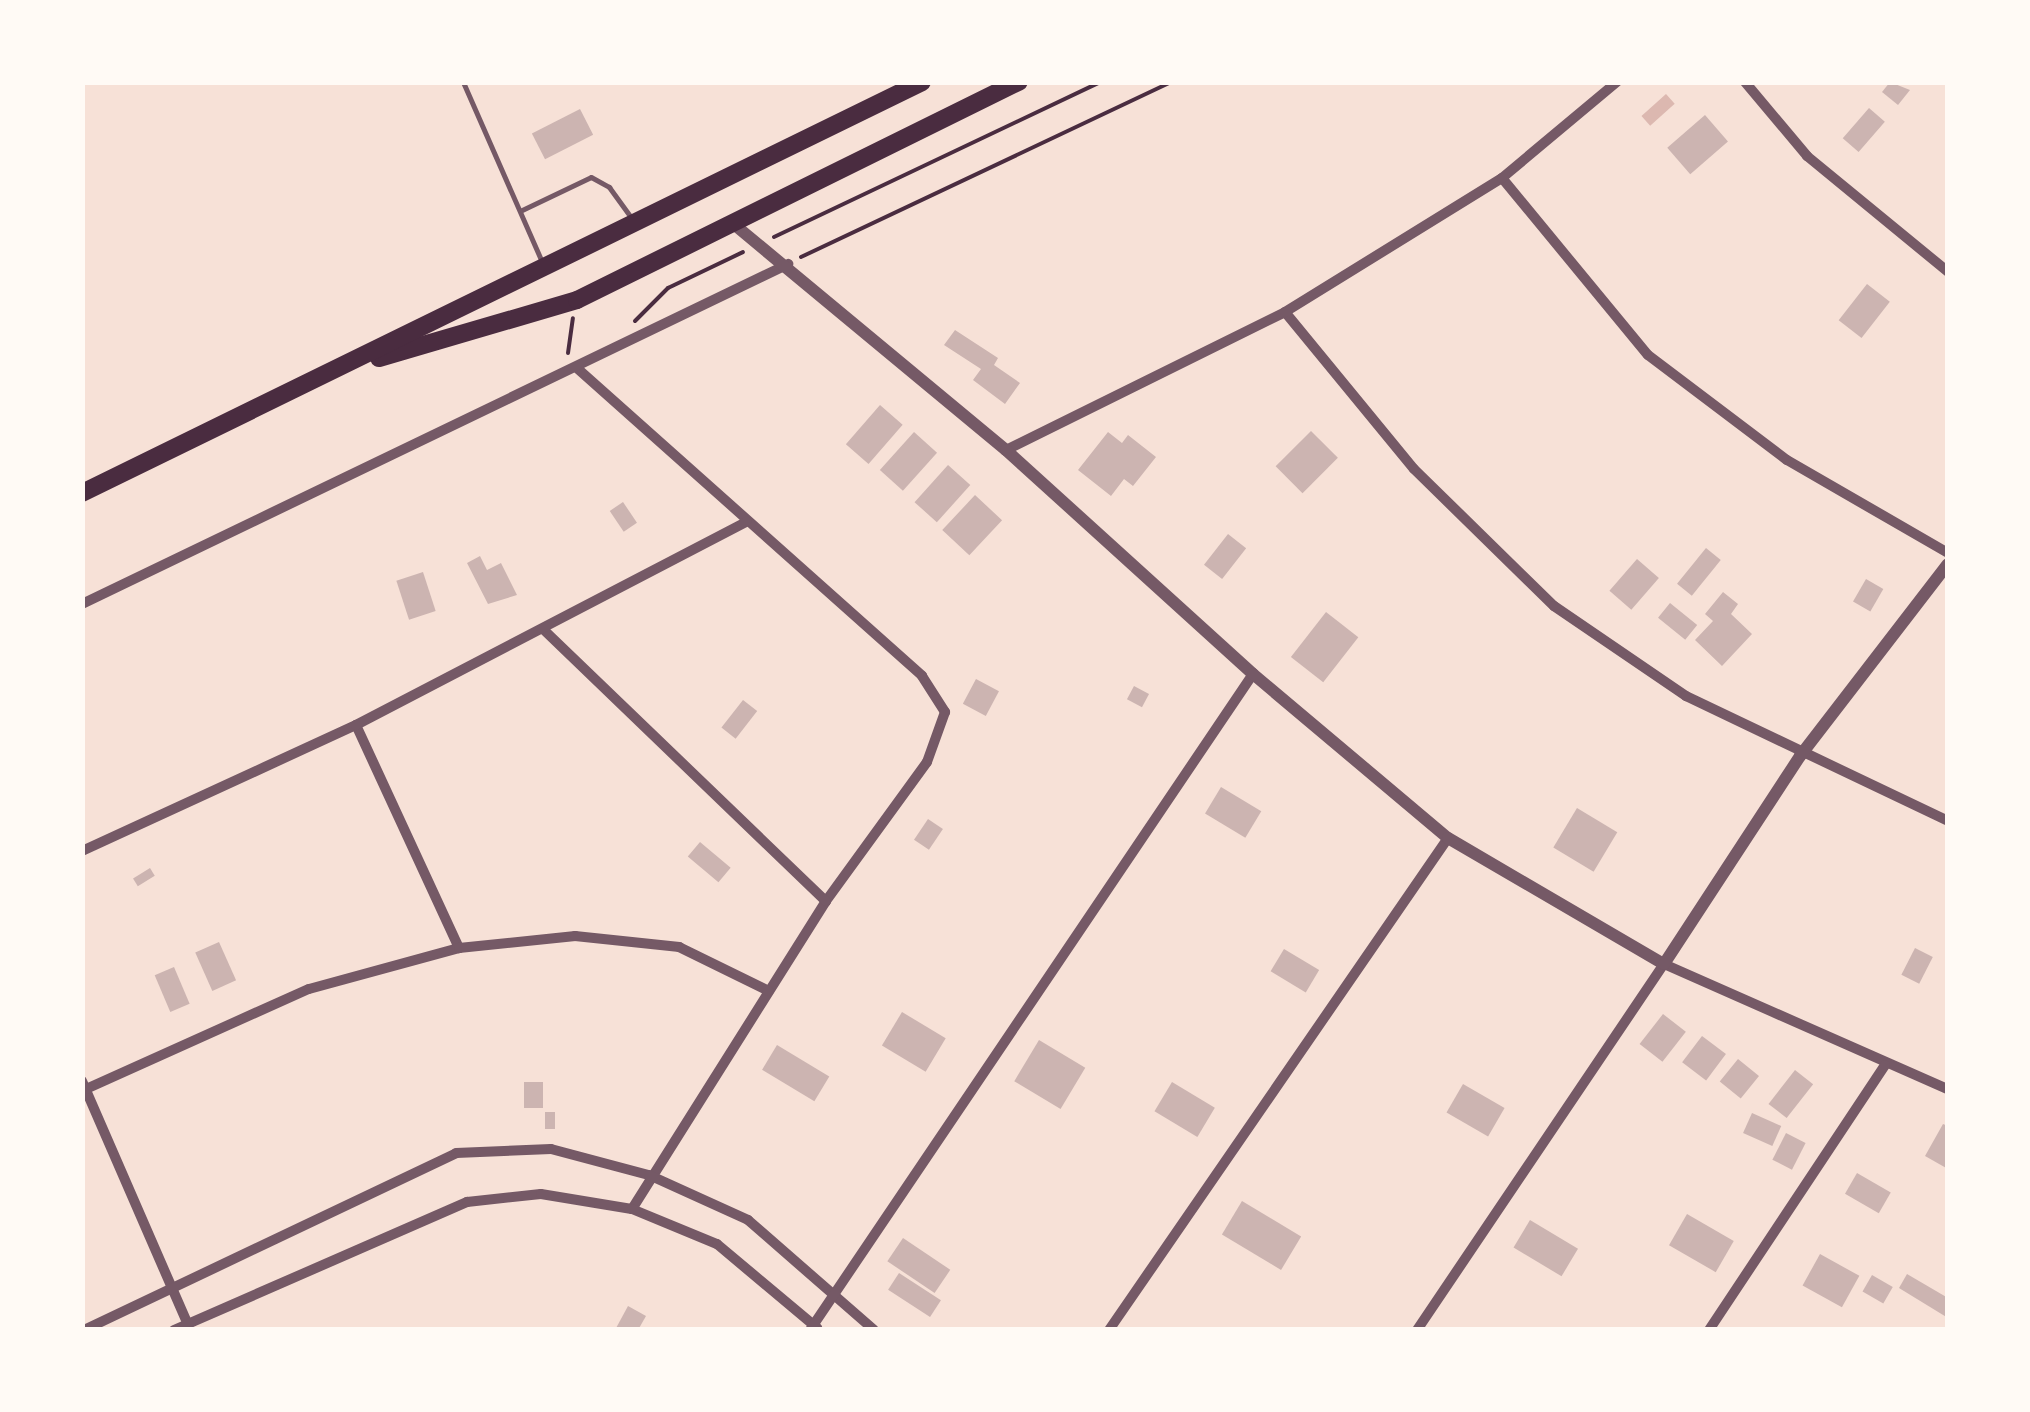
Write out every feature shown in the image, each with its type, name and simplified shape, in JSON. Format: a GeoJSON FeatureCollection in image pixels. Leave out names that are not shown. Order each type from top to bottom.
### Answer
{"type":"FeatureCollection","features":[{"type":"Feature","properties":{"kind":"highway"},"geometry":{"type":"LineString","coordinates":[[82,493],[922,82]]}},
{"type":"Feature","properties":{"kind":"highway"},"geometry":{"type":"LineString","coordinates":[[330,372],[577,300],[736,226],[1019,82]]}},
{"type":"Feature","properties":{"kind":"street"},"geometry":{"type":"LineString","coordinates":[[1006,450],[1285,312],[1502,178],[1617,82]]}},
{"type":"Feature","properties":{"kind":"street"},"geometry":{"type":"LineString","coordinates":[[1745,82],[1807,156],[1948,272]]}},
{"type":"Feature","properties":{"kind":"street"},"geometry":{"type":"LineString","coordinates":[[1502,178],[1648,354],[1787,460],[1948,553]]}},
{"type":"Feature","properties":{"kind":"street"},"geometry":{"type":"LineString","coordinates":[[736,226],[788,264],[1006,450],[1253,674],[1448,838],[1664,964],[1886,1065],[1948,1089]]}},
{"type":"Feature","properties":{"kind":"street"},"geometry":{"type":"LineString","coordinates":[[82,604],[578,369],[788,264]]}},
{"type":"Feature","properties":{"kind":"street"},"geometry":{"type":"LineString","coordinates":[[1285,312],[1414,470],[1554,606],[1686,696],[1800,756],[1948,821]]}},
{"type":"Feature","properties":{"kind":"street"},"geometry":{"type":"LineString","coordinates":[[578,369],[922,676],[944,712],[927,762],[826,901],[649,1175],[632,1209]]}},
{"type":"Feature","properties":{"kind":"street"},"geometry":{"type":"LineString","coordinates":[[82,851],[356,725],[545,631],[746,522]]}},
{"type":"Feature","properties":{"kind":"street"},"geometry":{"type":"LineString","coordinates":[[1416,1330],[1800,756],[1948,564]]}},
{"type":"Feature","properties":{"kind":"street"},"geometry":{"type":"LineString","coordinates":[[545,631],[826,901]]}},
{"type":"Feature","properties":{"kind":"street"},"geometry":{"type":"LineString","coordinates":[[174,1330],[467,1202],[541,1194],[632,1209],[716,1244],[814,1328],[1253,674]]}},
{"type":"Feature","properties":{"kind":"street"},"geometry":{"type":"LineString","coordinates":[[356,725],[459,948]]}},
{"type":"Feature","properties":{"kind":"street"},"geometry":{"type":"LineString","coordinates":[[1109,1330],[1448,838]]}},
{"type":"Feature","properties":{"kind":"street"},"geometry":{"type":"LineString","coordinates":[[188,1323],[84,1085],[309,990],[459,948],[576,936],[679,947],[769,991]]}},
{"type":"Feature","properties":{"kind":"street"},"geometry":{"type":"LineString","coordinates":[[1709,1330],[1886,1065]]}},
{"type":"Feature","properties":{"kind":"street"},"geometry":{"type":"LineString","coordinates":[[84,1330],[456,1152],[551,1149],[649,1175],[748,1220],[874,1330]]}},
{"type":"Feature","properties":{"kind":"lane"},"geometry":{"type":"LineString","coordinates":[[464,82],[545,267]]}},
{"type":"Feature","properties":{"kind":"lane"},"geometry":{"type":"LineString","coordinates":[[521,211],[590,177],[609,187],[635,223]]}},
{"type":"Feature","properties":{"kind":"path"},"geometry":{"type":"LineString","coordinates":[[624,346],[654,299],[760,244],[1100,82]]}},
{"type":"Feature","properties":{"kind":"path"},"geometry":{"type":"LineString","coordinates":[[788,264],[1172,82]]}},
{"type":"Feature","properties":{"kind":"path"},"geometry":{"type":"LineString","coordinates":[[577,300],[568,350],[578,369]]}},
{"type":"Feature","properties":{"kind":"shaded area"},"geometry":{"type":"Polygon","coordinates":[[[1666,94],[1675,104],[1650,126],[1641,116],[1666,94]]]}},
{"type":"Feature","properties":{"kind":"building"},"geometry":{"type":"Polygon","coordinates":[[[1890,82],[1910,90],[1898,105],[1882,92],[1890,82]]]}},
{"type":"Feature","properties":{"kind":"building"},"geometry":{"type":"Polygon","coordinates":[[[1869,108],[1885,122],[1859,152],[1843,138],[1869,108]]]}},
{"type":"Feature","properties":{"kind":"building"},"geometry":{"type":"Polygon","coordinates":[[[580,109],[593,135],[545,159],[532,134],[580,109]]]}},
{"type":"Feature","properties":{"kind":"building"},"geometry":{"type":"Polygon","coordinates":[[[1705,115],[1728,141],[1690,174],[1667,148],[1705,115]]]}},
{"type":"Feature","properties":{"kind":"building"},"geometry":{"type":"Polygon","coordinates":[[[1867,284],[1890,302],[1862,338],[1839,320],[1867,284]]]}},
{"type":"Feature","properties":{"kind":"building"},"geometry":{"type":"Polygon","coordinates":[[[955,330],[998,358],[994,365],[1020,383],[1005,404],[973,380],[981,369],[944,345],[955,330]]]}},
{"type":"Feature","properties":{"kind":"building"},"geometry":{"type":"Polygon","coordinates":[[[880,405],[903,425],[869,464],[846,444],[880,405]]]}},
{"type":"Feature","properties":{"kind":"building"},"geometry":{"type":"Polygon","coordinates":[[[1311,431],[1338,458],[1303,493],[1276,466],[1311,431]]]}},
{"type":"Feature","properties":{"kind":"building"},"geometry":{"type":"Polygon","coordinates":[[[914,432],[937,453],[903,491],[880,470],[914,432]]]}},
{"type":"Feature","properties":{"kind":"building"},"geometry":{"type":"Polygon","coordinates":[[[1108,432],[1122,443],[1128,435],[1156,457],[1133,486],[1124,479],[1111,496],[1078,470],[1108,432]]]}},
{"type":"Feature","properties":{"kind":"building"},"geometry":{"type":"Polygon","coordinates":[[[948,465],[970,485],[937,522],[915,502],[948,465]]]}},
{"type":"Feature","properties":{"kind":"building"},"geometry":{"type":"Polygon","coordinates":[[[975,495],[1002,520],[969,555],[942,530],[975,495]]]}},
{"type":"Feature","properties":{"kind":"building"},"geometry":{"type":"Polygon","coordinates":[[[623,502],[637,523],[624,532],[610,511],[623,502]]]}},
{"type":"Feature","properties":{"kind":"building"},"geometry":{"type":"Polygon","coordinates":[[[1228,534],[1246,548],[1222,579],[1204,565],[1228,534]]]}},
{"type":"Feature","properties":{"kind":"building"},"geometry":{"type":"Polygon","coordinates":[[[1706,548],[1721,560],[1692,596],[1677,584],[1706,548]]]}},
{"type":"Feature","properties":{"kind":"building"},"geometry":{"type":"Polygon","coordinates":[[[480,556],[487,570],[501,563],[517,595],[488,604],[467,563],[480,556]]]}},
{"type":"Feature","properties":{"kind":"building"},"geometry":{"type":"Polygon","coordinates":[[[1637,559],[1659,578],[1631,610],[1609,591],[1637,559]]]}},
{"type":"Feature","properties":{"kind":"building"},"geometry":{"type":"Polygon","coordinates":[[[423,572],[436,611],[409,620],[396,581],[423,572]]]}},
{"type":"Feature","properties":{"kind":"building"},"geometry":{"type":"Polygon","coordinates":[[[1866,579],[1883,589],[1870,612],[1853,602],[1866,579]]]}},
{"type":"Feature","properties":{"kind":"building"},"geometry":{"type":"Polygon","coordinates":[[[1723,592],[1738,604],[1731,614],[1752,634],[1722,666],[1695,640],[1713,621],[1705,614],[1723,592]]]}},
{"type":"Feature","properties":{"kind":"building"},"geometry":{"type":"Polygon","coordinates":[[[1670,603],[1697,625],[1685,640],[1658,618],[1670,603]]]}},
{"type":"Feature","properties":{"kind":"building"},"geometry":{"type":"Polygon","coordinates":[[[1326,612],[1358,637],[1323,682],[1291,657],[1326,612]]]}},
{"type":"Feature","properties":{"kind":"building"},"geometry":{"type":"Polygon","coordinates":[[[976,679],[999,691],[986,716],[963,704],[976,679]]]}},
{"type":"Feature","properties":{"kind":"building"},"geometry":{"type":"Polygon","coordinates":[[[1134,686],[1149,694],[1142,707],[1127,699],[1134,686]]]}},
{"type":"Feature","properties":{"kind":"building"},"geometry":{"type":"Polygon","coordinates":[[[743,700],[757,711],[736,739],[721,728],[743,700]]]}},
{"type":"Feature","properties":{"kind":"building"},"geometry":{"type":"Polygon","coordinates":[[[1221,787],[1261,811],[1245,838],[1205,814],[1221,787]]]}},
{"type":"Feature","properties":{"kind":"building"},"geometry":{"type":"Polygon","coordinates":[[[1577,808],[1617,832],[1594,872],[1553,847],[1577,808]]]}},
{"type":"Feature","properties":{"kind":"building"},"geometry":{"type":"Polygon","coordinates":[[[928,819],[943,829],[929,850],[914,840],[928,819]]]}},
{"type":"Feature","properties":{"kind":"building"},"geometry":{"type":"Polygon","coordinates":[[[700,842],[731,868],[718,882],[688,857],[700,842]]]}},
{"type":"Feature","properties":{"kind":"building"},"geometry":{"type":"Polygon","coordinates":[[[150,868],[155,876],[138,886],[133,879],[150,868]]]}},
{"type":"Feature","properties":{"kind":"building"},"geometry":{"type":"Polygon","coordinates":[[[219,942],[236,980],[212,991],[195,953],[219,942]]]}},
{"type":"Feature","properties":{"kind":"building"},"geometry":{"type":"Polygon","coordinates":[[[1915,948],[1933,957],[1919,984],[1901,975],[1915,948]]]}},
{"type":"Feature","properties":{"kind":"building"},"geometry":{"type":"Polygon","coordinates":[[[1284,949],[1319,970],[1306,992],[1271,971],[1284,949]]]}},
{"type":"Feature","properties":{"kind":"building"},"geometry":{"type":"Polygon","coordinates":[[[174,967],[190,1004],[170,1012],[155,975],[174,967]]]}},
{"type":"Feature","properties":{"kind":"building"},"geometry":{"type":"Polygon","coordinates":[[[902,1012],[946,1038],[926,1072],[882,1045],[902,1012]]]}},
{"type":"Feature","properties":{"kind":"building"},"geometry":{"type":"Polygon","coordinates":[[[1663,1014],[1686,1032],[1662,1062],[1640,1044],[1663,1014]]]}},
{"type":"Feature","properties":{"kind":"building"},"geometry":{"type":"Polygon","coordinates":[[[1702,1036],[1726,1054],[1706,1080],[1682,1062],[1702,1036]]]}},
{"type":"Feature","properties":{"kind":"building"},"geometry":{"type":"Polygon","coordinates":[[[1039,1040],[1085,1068],[1061,1109],[1014,1081],[1039,1040]]]}},
{"type":"Feature","properties":{"kind":"building"},"geometry":{"type":"Polygon","coordinates":[[[777,1045],[829,1076],[814,1101],[762,1070],[777,1045]]]}},
{"type":"Feature","properties":{"kind":"building"},"geometry":{"type":"Polygon","coordinates":[[[1738,1059],[1759,1076],[1741,1099],[1720,1082],[1738,1059]]]}},
{"type":"Feature","properties":{"kind":"building"},"geometry":{"type":"Polygon","coordinates":[[[1795,1070],[1813,1084],[1787,1118],[1769,1104],[1795,1070]]]}},
{"type":"Feature","properties":{"kind":"building"},"geometry":{"type":"Polygon","coordinates":[[[524,1082],[543,1082],[543,1108],[524,1108],[524,1082]]]}},
{"type":"Feature","properties":{"kind":"building"},"geometry":{"type":"Polygon","coordinates":[[[1172,1082],[1215,1108],[1197,1137],[1154,1111],[1172,1082]]]}},
{"type":"Feature","properties":{"kind":"building"},"geometry":{"type":"Polygon","coordinates":[[[1463,1084],[1505,1108],[1488,1137],[1446,1113],[1463,1084]]]}},
{"type":"Feature","properties":{"kind":"building"},"geometry":{"type":"Polygon","coordinates":[[[545,1112],[555,1112],[555,1129],[545,1129],[545,1112]]]}},
{"type":"Feature","properties":{"kind":"building"},"geometry":{"type":"Polygon","coordinates":[[[1752,1113],[1781,1126],[1772,1146],[1743,1133],[1752,1113]]]}},
{"type":"Feature","properties":{"kind":"building"},"geometry":{"type":"Polygon","coordinates":[[[1943,1124],[1948,1126],[1948,1169],[1925,1156],[1943,1124]]]}},
{"type":"Feature","properties":{"kind":"building"},"geometry":{"type":"Polygon","coordinates":[[[1786,1133],[1806,1143],[1792,1170],[1772,1160],[1786,1133]]]}},
{"type":"Feature","properties":{"kind":"building"},"geometry":{"type":"Polygon","coordinates":[[[1857,1173],[1891,1192],[1879,1213],[1845,1194],[1857,1173]]]}},
{"type":"Feature","properties":{"kind":"building"},"geometry":{"type":"Polygon","coordinates":[[[1242,1201],[1301,1237],[1281,1270],[1222,1234],[1242,1201]]]}},
{"type":"Feature","properties":{"kind":"building"},"geometry":{"type":"Polygon","coordinates":[[[1687,1214],[1734,1241],[1716,1272],[1669,1245],[1687,1214]]]}},
{"type":"Feature","properties":{"kind":"building"},"geometry":{"type":"Polygon","coordinates":[[[1530,1220],[1578,1249],[1562,1276],[1514,1247],[1530,1220]]]}},
{"type":"Feature","properties":{"kind":"building"},"geometry":{"type":"Polygon","coordinates":[[[903,1238],[950,1270],[935,1293],[887,1261],[903,1238]]]}},
{"type":"Feature","properties":{"kind":"building"},"geometry":{"type":"Polygon","coordinates":[[[1820,1254],[1859,1276],[1842,1307],[1803,1285],[1820,1254]]]}},
{"type":"Feature","properties":{"kind":"building"},"geometry":{"type":"Polygon","coordinates":[[[899,1273],[941,1300],[930,1317],[888,1290],[899,1273]]]}},
{"type":"Feature","properties":{"kind":"building"},"geometry":{"type":"Polygon","coordinates":[[[1907,1274],[1948,1298],[1948,1318],[1899,1288],[1907,1274]]]}},
{"type":"Feature","properties":{"kind":"building"},"geometry":{"type":"Polygon","coordinates":[[[1872,1275],[1893,1287],[1883,1303],[1862,1291],[1872,1275]]]}},
{"type":"Feature","properties":{"kind":"building"},"geometry":{"type":"Polygon","coordinates":[[[628,1306],[646,1316],[638,1330],[615,1330],[628,1306]]]}}]}
